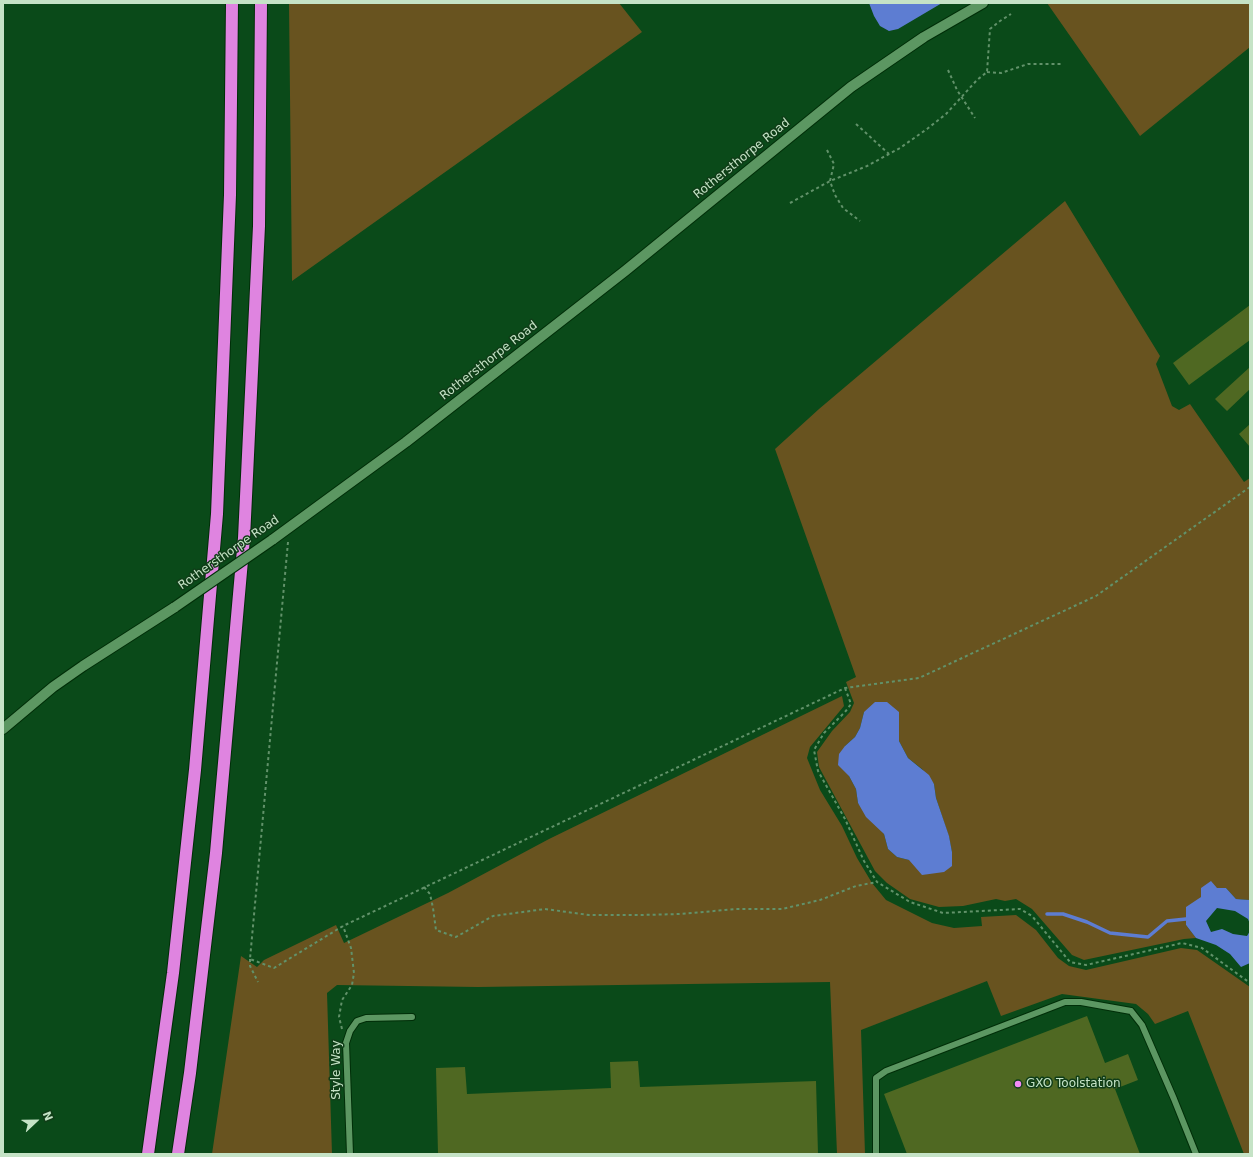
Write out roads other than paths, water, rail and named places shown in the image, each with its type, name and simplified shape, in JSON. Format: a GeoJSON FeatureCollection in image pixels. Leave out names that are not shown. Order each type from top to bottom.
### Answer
{"type":"FeatureCollection","features":[{"type":"Feature","properties":{"kind":"highway"},"geometry":{"type":"LineString","coordinates":[[148,1154],[173,973],[192,801],[217,514],[230,195],[232,3]]}},
{"type":"Feature","properties":{"kind":"highway"},"geometry":{"type":"LineString","coordinates":[[178,1154],[191,1065],[216,853],[244,538],[259,226],[261,3]]}},
{"type":"Feature","properties":{"kind":"street","name":"Rothersthorpe Road"},"geometry":{"type":"LineString","coordinates":[[3,729],[52,688],[83,666],[175,607],[272,540],[406,442],[613,281],[851,87],[924,37],[983,3]]}},
{"type":"Feature","properties":{"kind":"lane"},"geometry":{"type":"LineString","coordinates":[[876,1154],[876,1078],[886,1071],[1065,1002],[1081,1002],[1131,1011],[1142,1025],[1196,1154]]}},
{"type":"Feature","properties":{"kind":"lane","name":"Style Way"},"geometry":{"type":"LineString","coordinates":[[350,1154],[346,1044],[352,1026],[361,1019],[366,1018],[412,1017]]}},
{"type":"Feature","properties":{"kind":"water"},"geometry":{"type":"Polygon","coordinates":[[[869,3],[942,3],[898,29],[889,31],[880,26],[869,3]]]}},
{"type":"Feature","properties":{"kind":"water"},"geometry":{"type":"Polygon","coordinates":[[[875,702],[887,702],[899,712],[899,741],[908,758],[929,775],[934,784],[936,798],[949,836],[952,852],[952,866],[944,872],[922,875],[909,860],[897,857],[888,849],[884,834],[866,817],[858,803],[856,789],[849,776],[838,765],[839,754],[855,737],[860,728],[864,712],[875,702]]]}},
{"type":"Feature","properties":{"kind":"water"},"geometry":{"type":"Polygon","coordinates":[[[1211,881],[1217,888],[1226,888],[1236,899],[1250,900],[1250,924],[1248,919],[1235,911],[1217,908],[1206,921],[1211,932],[1222,929],[1233,934],[1247,936],[1250,931],[1250,963],[1241,967],[1230,954],[1216,945],[1196,938],[1186,925],[1186,907],[1201,897],[1201,888],[1211,881]]]}},
{"type":"Feature","properties":{"kind":"waterway"},"geometry":{"type":"LineString","coordinates":[[1047,914],[1063,914],[1087,922],[1110,933],[1148,937],[1167,921],[1186,919]]}},
{"type":"Feature","properties":{"kind":"place","name":"GXO Toolstation"},"geometry":{"type":"Point","coordinates":[1018,1084]}}]}
